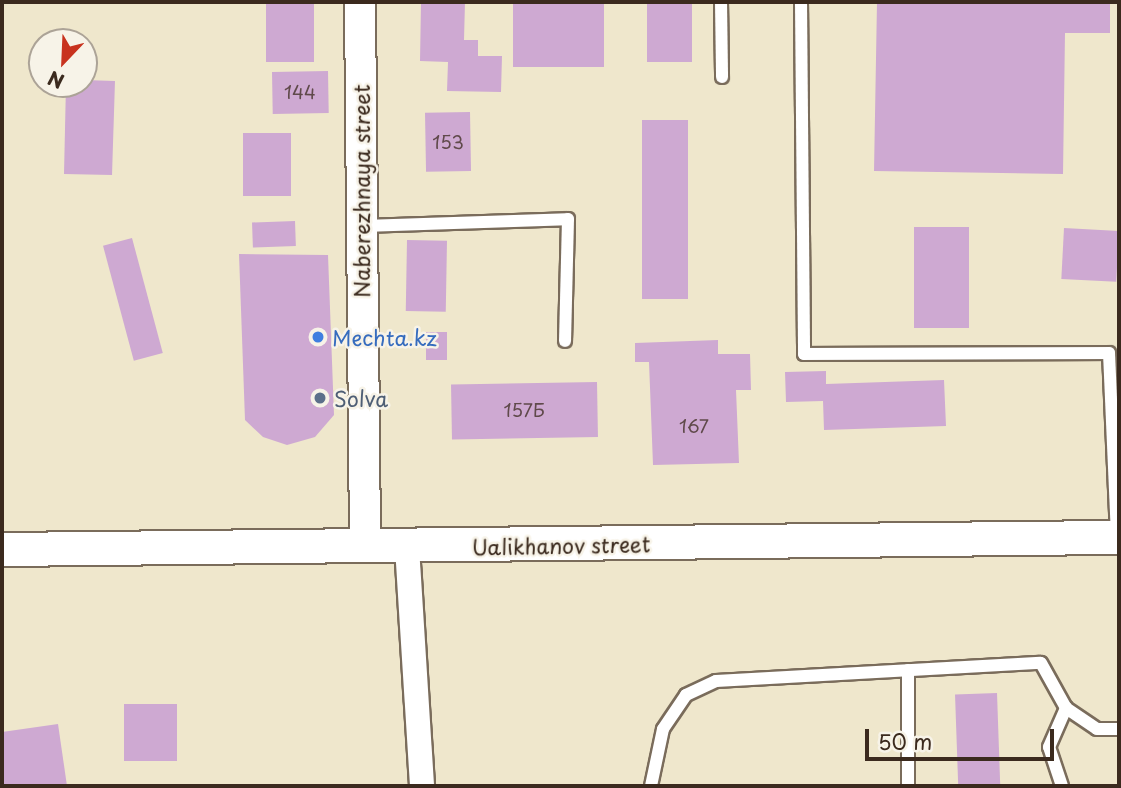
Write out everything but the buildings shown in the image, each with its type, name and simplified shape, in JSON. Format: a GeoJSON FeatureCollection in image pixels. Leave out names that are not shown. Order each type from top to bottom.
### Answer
{"type":"FeatureCollection","features":[{"type":"Feature","properties":{"kind":"main road","name":"Ualikhanov street"},"geometry":{"type":"LineString","coordinates":[[2,549],[407,547],[1118,537]]}},
{"type":"Feature","properties":{"kind":"street","name":"Naberezhnaya street"},"geometry":{"type":"LineString","coordinates":[[360,2],[365,547]]}},
{"type":"Feature","properties":{"kind":"street"},"geometry":{"type":"LineString","coordinates":[[407,547],[422,786]]}},
{"type":"Feature","properties":{"kind":"lane"},"geometry":{"type":"LineString","coordinates":[[721,2],[722,77]]}},
{"type":"Feature","properties":{"kind":"lane"},"geometry":{"type":"LineString","coordinates":[[801,2],[804,354],[1108,353],[1118,537]]}},
{"type":"Feature","properties":{"kind":"lane"},"geometry":{"type":"LineString","coordinates":[[361,226],[568,219],[565,341]]}},
{"type":"Feature","properties":{"kind":"lane"},"geometry":{"type":"LineString","coordinates":[[651,786],[663,729],[686,695],[716,681],[1041,663],[1066,708],[1097,729],[1119,729]]}},
{"type":"Feature","properties":{"kind":"lane"},"geometry":{"type":"LineString","coordinates":[[908,670],[908,786]]}},
{"type":"Feature","properties":{"kind":"lane"},"geometry":{"type":"LineString","coordinates":[[1062,786],[1049,747],[1066,708]]}},
{"type":"Feature","properties":{"kind":"place","name":"Mechta.kz"},"geometry":{"type":"Point","coordinates":[318,337]}},
{"type":"Feature","properties":{"kind":"place","name":"Solva"},"geometry":{"type":"Point","coordinates":[320,398]}}]}
